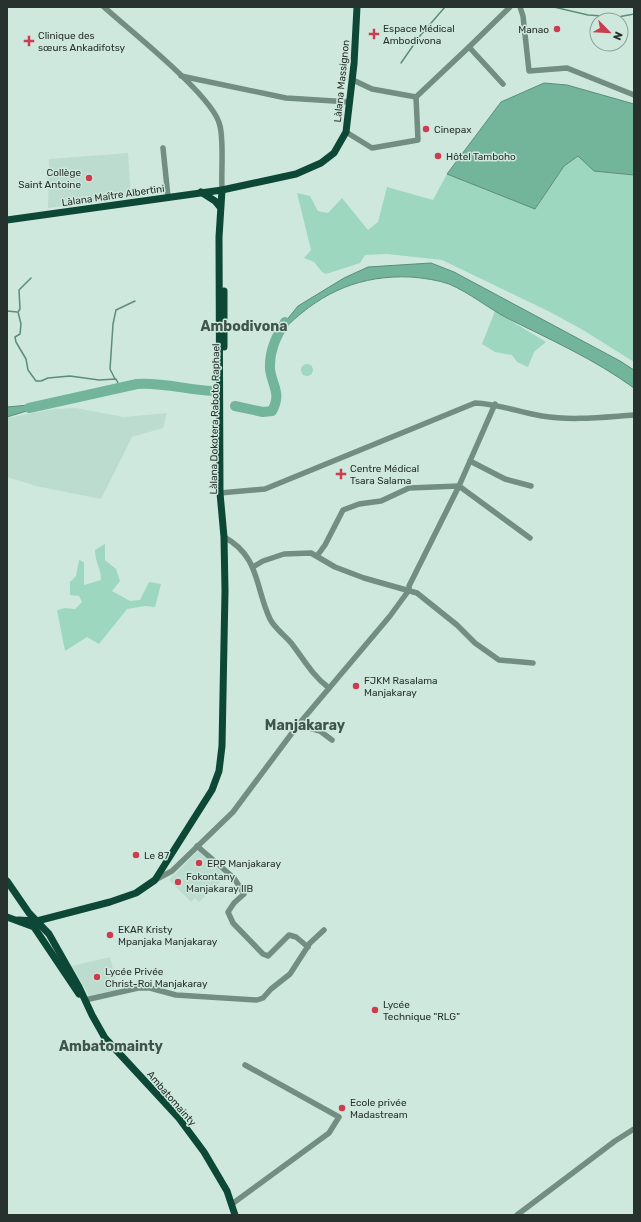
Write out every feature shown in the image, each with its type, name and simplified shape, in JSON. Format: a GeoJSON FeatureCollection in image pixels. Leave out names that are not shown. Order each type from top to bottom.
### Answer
{"type":"FeatureCollection","features":[{"type":"Feature","properties":{"kind":"main road","name":"Làlana Massignon"},"geometry":{"type":"LineString","coordinates":[[222,190],[296,174],[308,170],[334,154],[346,132],[353,80],[357,7]]}},
{"type":"Feature","properties":{"kind":"main road","name":"Làlana Maître Albertini"},"geometry":{"type":"LineString","coordinates":[[7,220],[222,190]]}},
{"type":"Feature","properties":{"kind":"main road","name":"Làlana Dokotera Raboto Raphael"},"geometry":{"type":"LineString","coordinates":[[155,880],[212,790],[219,771],[222,746],[224,537],[222,503],[222,334],[219,237],[222,190]]}},
{"type":"Feature","properties":{"kind":"main road"},"geometry":{"type":"LineString","coordinates":[[201,192],[215,200],[220,207]]}},
{"type":"Feature","properties":{"kind":"main road"},"geometry":{"type":"LineString","coordinates":[[29,913],[41,919],[61,915],[136,893],[155,880]]}},
{"type":"Feature","properties":{"kind":"main road","name":"Ambatomainty"},"geometry":{"type":"LineString","coordinates":[[7,881],[29,913],[49,934],[105,1038],[178,1117],[204,1152],[227,1191],[235,1215]]}},
{"type":"Feature","properties":{"kind":"main road"},"geometry":{"type":"LineString","coordinates":[[8,917],[23,913],[21,902]]}},
{"type":"Feature","properties":{"kind":"main road"},"geometry":{"type":"LineString","coordinates":[[18,920],[39,923],[61,915]]}},
{"type":"Feature","properties":{"kind":"main road"},"geometry":{"type":"LineString","coordinates":[[49,934],[46,926],[48,922],[61,915]]}},
{"type":"Feature","properties":{"kind":"main road"},"geometry":{"type":"LineString","coordinates":[[8,917],[34,927],[40,934]]}},
{"type":"Feature","properties":{"kind":"main road"},"geometry":{"type":"LineString","coordinates":[[39,923],[40,934]]}},
{"type":"Feature","properties":{"kind":"main road","name":"Ambatomainty"},"geometry":{"type":"LineString","coordinates":[[40,934],[76,990],[85,1000]]}},
{"type":"Feature","properties":{"kind":"street"},"geometry":{"type":"LineString","coordinates":[[104,7],[181,76],[214,110],[220,126],[222,190]]}},
{"type":"Feature","properties":{"kind":"street"},"geometry":{"type":"LineString","coordinates":[[346,132],[372,148],[418,140],[416,97],[510,7]]}},
{"type":"Feature","properties":{"kind":"street"},"geometry":{"type":"LineString","coordinates":[[520,7],[523,16],[529,71],[567,68],[634,95]]}},
{"type":"Feature","properties":{"kind":"street"},"geometry":{"type":"LineString","coordinates":[[469,47],[503,84]]}},
{"type":"Feature","properties":{"kind":"street"},"geometry":{"type":"LineString","coordinates":[[181,76],[286,98],[350,102]]}},
{"type":"Feature","properties":{"kind":"street"},"geometry":{"type":"LineString","coordinates":[[353,80],[372,89],[416,97]]}},
{"type":"Feature","properties":{"kind":"street"},"geometry":{"type":"LineString","coordinates":[[163,148],[168,197]]}},
{"type":"Feature","properties":{"kind":"street"},"geometry":{"type":"LineString","coordinates":[[222,493],[265,489],[475,403],[495,404],[542,416],[580,418],[634,415]]}},
{"type":"Feature","properties":{"kind":"street"},"geometry":{"type":"LineString","coordinates":[[155,880],[172,871],[233,812],[298,725],[390,616],[409,590],[409,586],[459,486],[495,404]]}},
{"type":"Feature","properties":{"kind":"street"},"geometry":{"type":"LineString","coordinates":[[470,461],[505,479],[531,486]]}},
{"type":"Feature","properties":{"kind":"street"},"geometry":{"type":"LineString","coordinates":[[317,556],[325,545],[343,510],[360,504],[381,501],[409,488],[459,486],[530,538]]}},
{"type":"Feature","properties":{"kind":"street"},"geometry":{"type":"LineString","coordinates":[[224,537],[237,544],[253,567],[262,600],[270,620],[291,643],[317,679],[329,688]]}},
{"type":"Feature","properties":{"kind":"street"},"geometry":{"type":"LineString","coordinates":[[253,567],[263,561],[284,554],[311,553],[335,567],[364,578],[417,593],[457,625],[475,643],[499,660],[532,663]]}},
{"type":"Feature","properties":{"kind":"street"},"geometry":{"type":"LineString","coordinates":[[298,725],[320,731],[332,740]]}},
{"type":"Feature","properties":{"kind":"street"},"geometry":{"type":"LineString","coordinates":[[197,846],[234,878],[244,894],[234,903],[228,912],[233,923],[263,954],[268,956],[288,935],[296,938],[308,947]]}},
{"type":"Feature","properties":{"kind":"street"},"geometry":{"type":"LineString","coordinates":[[85,1000],[138,988],[150,988],[176,995],[257,1000],[263,998],[271,989],[290,974],[308,947],[324,930]]}},
{"type":"Feature","properties":{"kind":"street"},"geometry":{"type":"LineString","coordinates":[[232,1204],[329,1133],[339,1117],[245,1065]]}},
{"type":"Feature","properties":{"kind":"street"},"geometry":{"type":"LineString","coordinates":[[517,1215],[615,1141],[634,1130]]}},
{"type":"Feature","properties":{"kind":"shaded area"},"geometry":{"type":"Polygon","coordinates":[[[544,83],[567,85],[634,104],[634,175],[594,171],[578,156],[564,166],[535,209],[447,174],[501,102],[544,83]]]}},
{"type":"Feature","properties":{"kind":"shaded area","name":"Collège Saint Antoine"},"geometry":{"type":"Polygon","coordinates":[[[128,153],[131,197],[48,208],[49,159],[128,153]]]}},
{"type":"Feature","properties":{"kind":"shaded area"},"geometry":{"type":"Polygon","coordinates":[[[578,156],[595,171],[634,175],[634,362],[583,330],[550,312],[442,260],[387,254],[365,255],[360,263],[326,274],[322,272],[314,262],[304,258],[311,250],[297,193],[310,196],[318,211],[328,213],[342,198],[368,230],[378,222],[387,187],[433,200],[447,174],[536,209],[562,167],[578,156]]]}},
{"type":"Feature","properties":{"kind":"shaded area"},"geometry":{"type":"Polygon","coordinates":[[[431,263],[454,272],[620,361],[634,370],[634,388],[588,359],[507,318],[449,284],[435,280],[411,277],[393,277],[360,282],[330,294],[315,303],[288,325],[285,322],[298,306],[344,278],[368,267],[431,263]]]}},
{"type":"Feature","properties":{"kind":"shaded area"},"geometry":{"type":"Polygon","coordinates":[[[495,311],[546,342],[534,352],[528,367],[517,362],[512,355],[495,352],[482,344],[495,311]]]}},
{"type":"Feature","properties":{"kind":"shaded area"},"geometry":{"type":"Polygon","coordinates":[[[309,364],[312,365],[312,375],[305,376],[302,375],[301,368],[302,365],[309,364]]]}},
{"type":"Feature","properties":{"kind":"shaded area"},"geometry":{"type":"Polygon","coordinates":[[[29,405],[30,410],[7,417],[7,407],[29,405]]]}},
{"type":"Feature","properties":{"kind":"shaded area"},"geometry":{"type":"Polygon","coordinates":[[[76,408],[124,417],[167,413],[163,428],[132,437],[101,499],[36,486],[7,477],[7,418],[54,409],[76,408]]]}},
{"type":"Feature","properties":{"kind":"shaded area"},"geometry":{"type":"Polygon","coordinates":[[[105,544],[105,560],[116,569],[120,581],[112,591],[130,601],[140,600],[149,582],[161,584],[155,607],[145,606],[127,609],[99,644],[87,637],[65,651],[57,610],[65,608],[75,609],[82,602],[79,596],[70,595],[70,582],[76,576],[79,560],[84,562],[84,585],[101,580],[95,550],[105,544]]]}},
{"type":"Feature","properties":{"kind":"shaded area","name":"EPP Manjakaray"},"geometry":{"type":"Polygon","coordinates":[[[199,850],[226,877],[199,902],[195,898],[191,902],[169,880],[199,850]]]}},
{"type":"Feature","properties":{"kind":"shaded area","name":"Lycée Privée Christ-Roi Manjakaray"},"geometry":{"type":"Polygon","coordinates":[[[110,957],[118,989],[89,996],[72,966],[110,957]]]}},
{"type":"Feature","properties":{"kind":"waterway"},"geometry":{"type":"LineString","coordinates":[[401,63],[419,37],[445,7]]}},
{"type":"Feature","properties":{"kind":"waterway"},"geometry":{"type":"LineString","coordinates":[[554,7],[588,15],[618,17],[634,14]]}},
{"type":"Feature","properties":{"kind":"waterway"},"geometry":{"type":"LineString","coordinates":[[31,278],[19,290],[20,309],[18,312],[21,324],[20,334],[15,337],[16,342],[26,359],[28,370],[36,381],[41,381],[48,378],[70,376],[99,380],[116,379],[120,387]]}},
{"type":"Feature","properties":{"kind":"waterway"},"geometry":{"type":"LineString","coordinates":[[115,379],[110,369],[113,324],[116,310],[135,301]]}},
{"type":"Feature","properties":{"kind":"waterway"},"geometry":{"type":"LineString","coordinates":[[7,311],[17,312]]}},
{"type":"Feature","properties":{"kind":"waterway"},"geometry":{"type":"LineString","coordinates":[[235,406],[263,412],[272,411],[275,405],[276,390],[271,375],[270,362],[276,339],[285,322]]}},
{"type":"Feature","properties":{"kind":"waterway"},"geometry":{"type":"LineString","coordinates":[[29,408],[137,384],[156,384],[213,391]]}},
{"type":"Feature","properties":{"kind":"place","name":"Manao"},"geometry":{"type":"Point","coordinates":[557,29]}},
{"type":"Feature","properties":{"kind":"place","name":"Espace Médical Ambodivona"},"geometry":{"type":"Point","coordinates":[374,34]}},
{"type":"Feature","properties":{"kind":"place","name":"Clinique des sœurs Ankadifotsy"},"geometry":{"type":"Point","coordinates":[29,41]}},
{"type":"Feature","properties":{"kind":"place","name":"Cinepax"},"geometry":{"type":"Point","coordinates":[426,129]}},
{"type":"Feature","properties":{"kind":"place","name":"Hôtel Tamboho"},"geometry":{"type":"Point","coordinates":[438,156]}},
{"type":"Feature","properties":{"kind":"place","name":"Collège Saint Antoine"},"geometry":{"type":"Point","coordinates":[89,178]}},
{"type":"Feature","properties":{"kind":"place","name":"Centre Médical Tsara Salama"},"geometry":{"type":"Point","coordinates":[341,474]}},
{"type":"Feature","properties":{"kind":"place","name":"FJKM Rasalama Manjakaray"},"geometry":{"type":"Point","coordinates":[356,686]}},
{"type":"Feature","properties":{"kind":"place","name":"Le 87"},"geometry":{"type":"Point","coordinates":[136,855]}},
{"type":"Feature","properties":{"kind":"place","name":"EPP Manjakaray"},"geometry":{"type":"Point","coordinates":[199,863]}},
{"type":"Feature","properties":{"kind":"place","name":"Fokontany Manjakaray IIB"},"geometry":{"type":"Point","coordinates":[178,882]}},
{"type":"Feature","properties":{"kind":"place","name":"EKAR Kristy Mpanjaka Manjakaray"},"geometry":{"type":"Point","coordinates":[110,935]}},
{"type":"Feature","properties":{"kind":"place","name":"Lycée Privée Christ-Roi Manjakaray"},"geometry":{"type":"Point","coordinates":[97,977]}},
{"type":"Feature","properties":{"kind":"place","name":"Lycée Technique \"RLG\""},"geometry":{"type":"Point","coordinates":[375,1010]}},
{"type":"Feature","properties":{"kind":"place","name":"Ecole privée Madastream"},"geometry":{"type":"Point","coordinates":[342,1108]}},
{"type":"Feature","properties":{"kind":"district","name":"Ambodivona"},"geometry":{"type":"Point","coordinates":[244,326]}},
{"type":"Feature","properties":{"kind":"district","name":"Manjakaray"},"geometry":{"type":"Point","coordinates":[305,725]}},
{"type":"Feature","properties":{"kind":"district","name":"Ambatomainty"},"geometry":{"type":"Point","coordinates":[111,1046]}}]}
